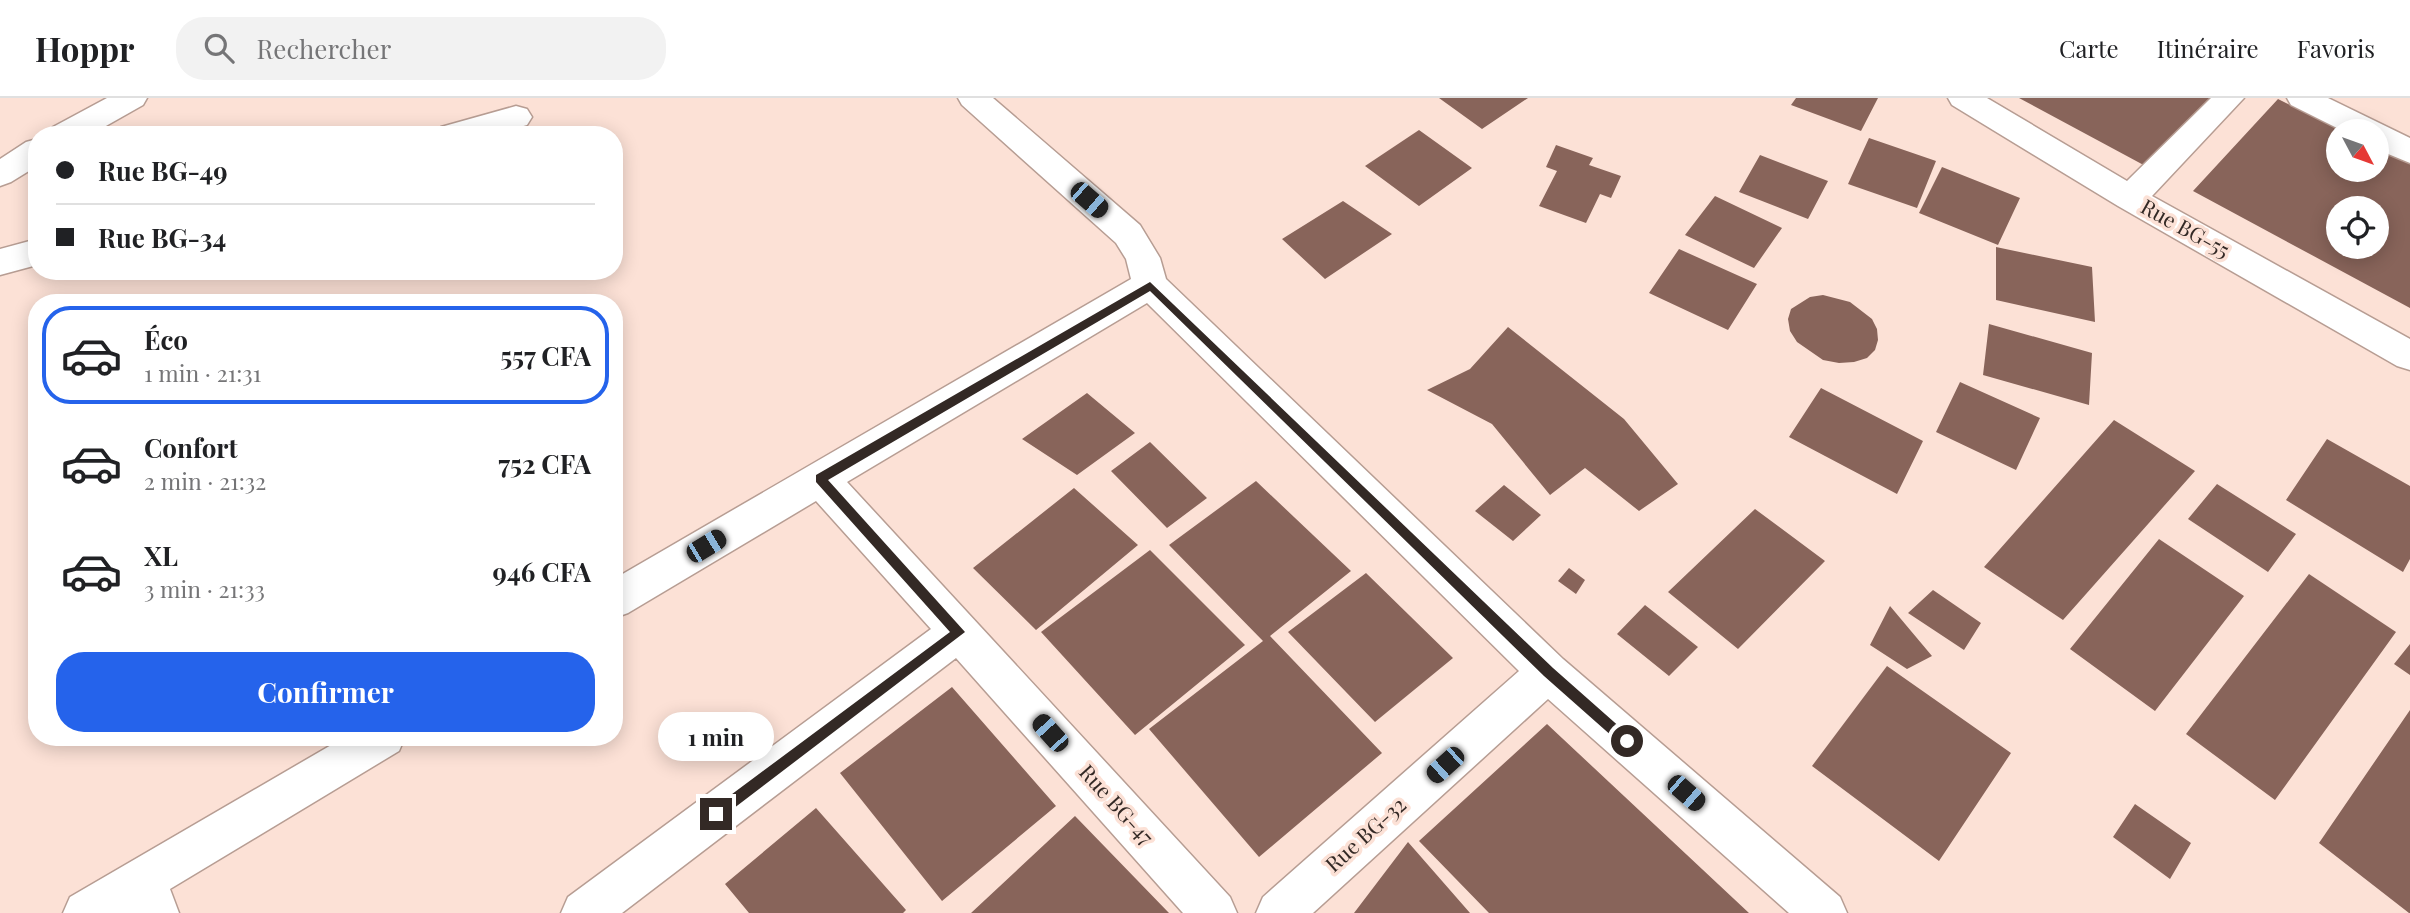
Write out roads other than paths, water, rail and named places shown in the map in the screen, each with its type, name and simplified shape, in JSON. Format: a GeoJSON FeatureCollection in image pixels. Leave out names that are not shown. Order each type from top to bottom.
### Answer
{"type":"FeatureCollection","features":[{"type":"Feature","properties":{"kind":"street"},"geometry":{"type":"LineString","coordinates":[[81,126],[132,98]]}},
{"type":"Feature","properties":{"kind":"street"},"geometry":{"type":"LineString","coordinates":[[974,98],[1128,234],[1143,258],[1150,285],[1548,672],[1824,913]]}},
{"type":"Feature","properties":{"kind":"street","name":"Rue BG-55"},"geometry":{"type":"LineString","coordinates":[[1963,98],[2130,198],[2410,356]]}},
{"type":"Feature","properties":{"kind":"street"},"geometry":{"type":"LineString","coordinates":[[2130,198],[2230,98]]}},
{"type":"Feature","properties":{"kind":"street"},"geometry":{"type":"LineString","coordinates":[[2302,98],[2345,119]]}},
{"type":"Feature","properties":{"kind":"street"},"geometry":{"type":"LineString","coordinates":[[484,126],[516,117]]}},
{"type":"Feature","properties":{"kind":"street"},"geometry":{"type":"LineString","coordinates":[[2389,142],[2410,152]]}},
{"type":"Feature","properties":{"kind":"street"},"geometry":{"type":"LineString","coordinates":[[0,174],[28,156]]}},
{"type":"Feature","properties":{"kind":"street"},"geometry":{"type":"LineString","coordinates":[[0,262],[28,254]]}},
{"type":"Feature","properties":{"kind":"street"},"geometry":{"type":"LineString","coordinates":[[623,595],[1150,285]]}},
{"type":"Feature","properties":{"kind":"street","name":"Rue BG-47"},"geometry":{"type":"LineString","coordinates":[[820,479],[1214,913]]}},
{"type":"Feature","properties":{"kind":"street"},"geometry":{"type":"LineString","coordinates":[[584,913],[959,632]]}},
{"type":"Feature","properties":{"kind":"street","name":"Rue BG-32"},"geometry":{"type":"LineString","coordinates":[[1279,913],[1548,672]]}},
{"type":"Feature","properties":{"kind":"street"},"geometry":{"type":"LineString","coordinates":[[86,913],[150,896],[371,746]]}}]}
